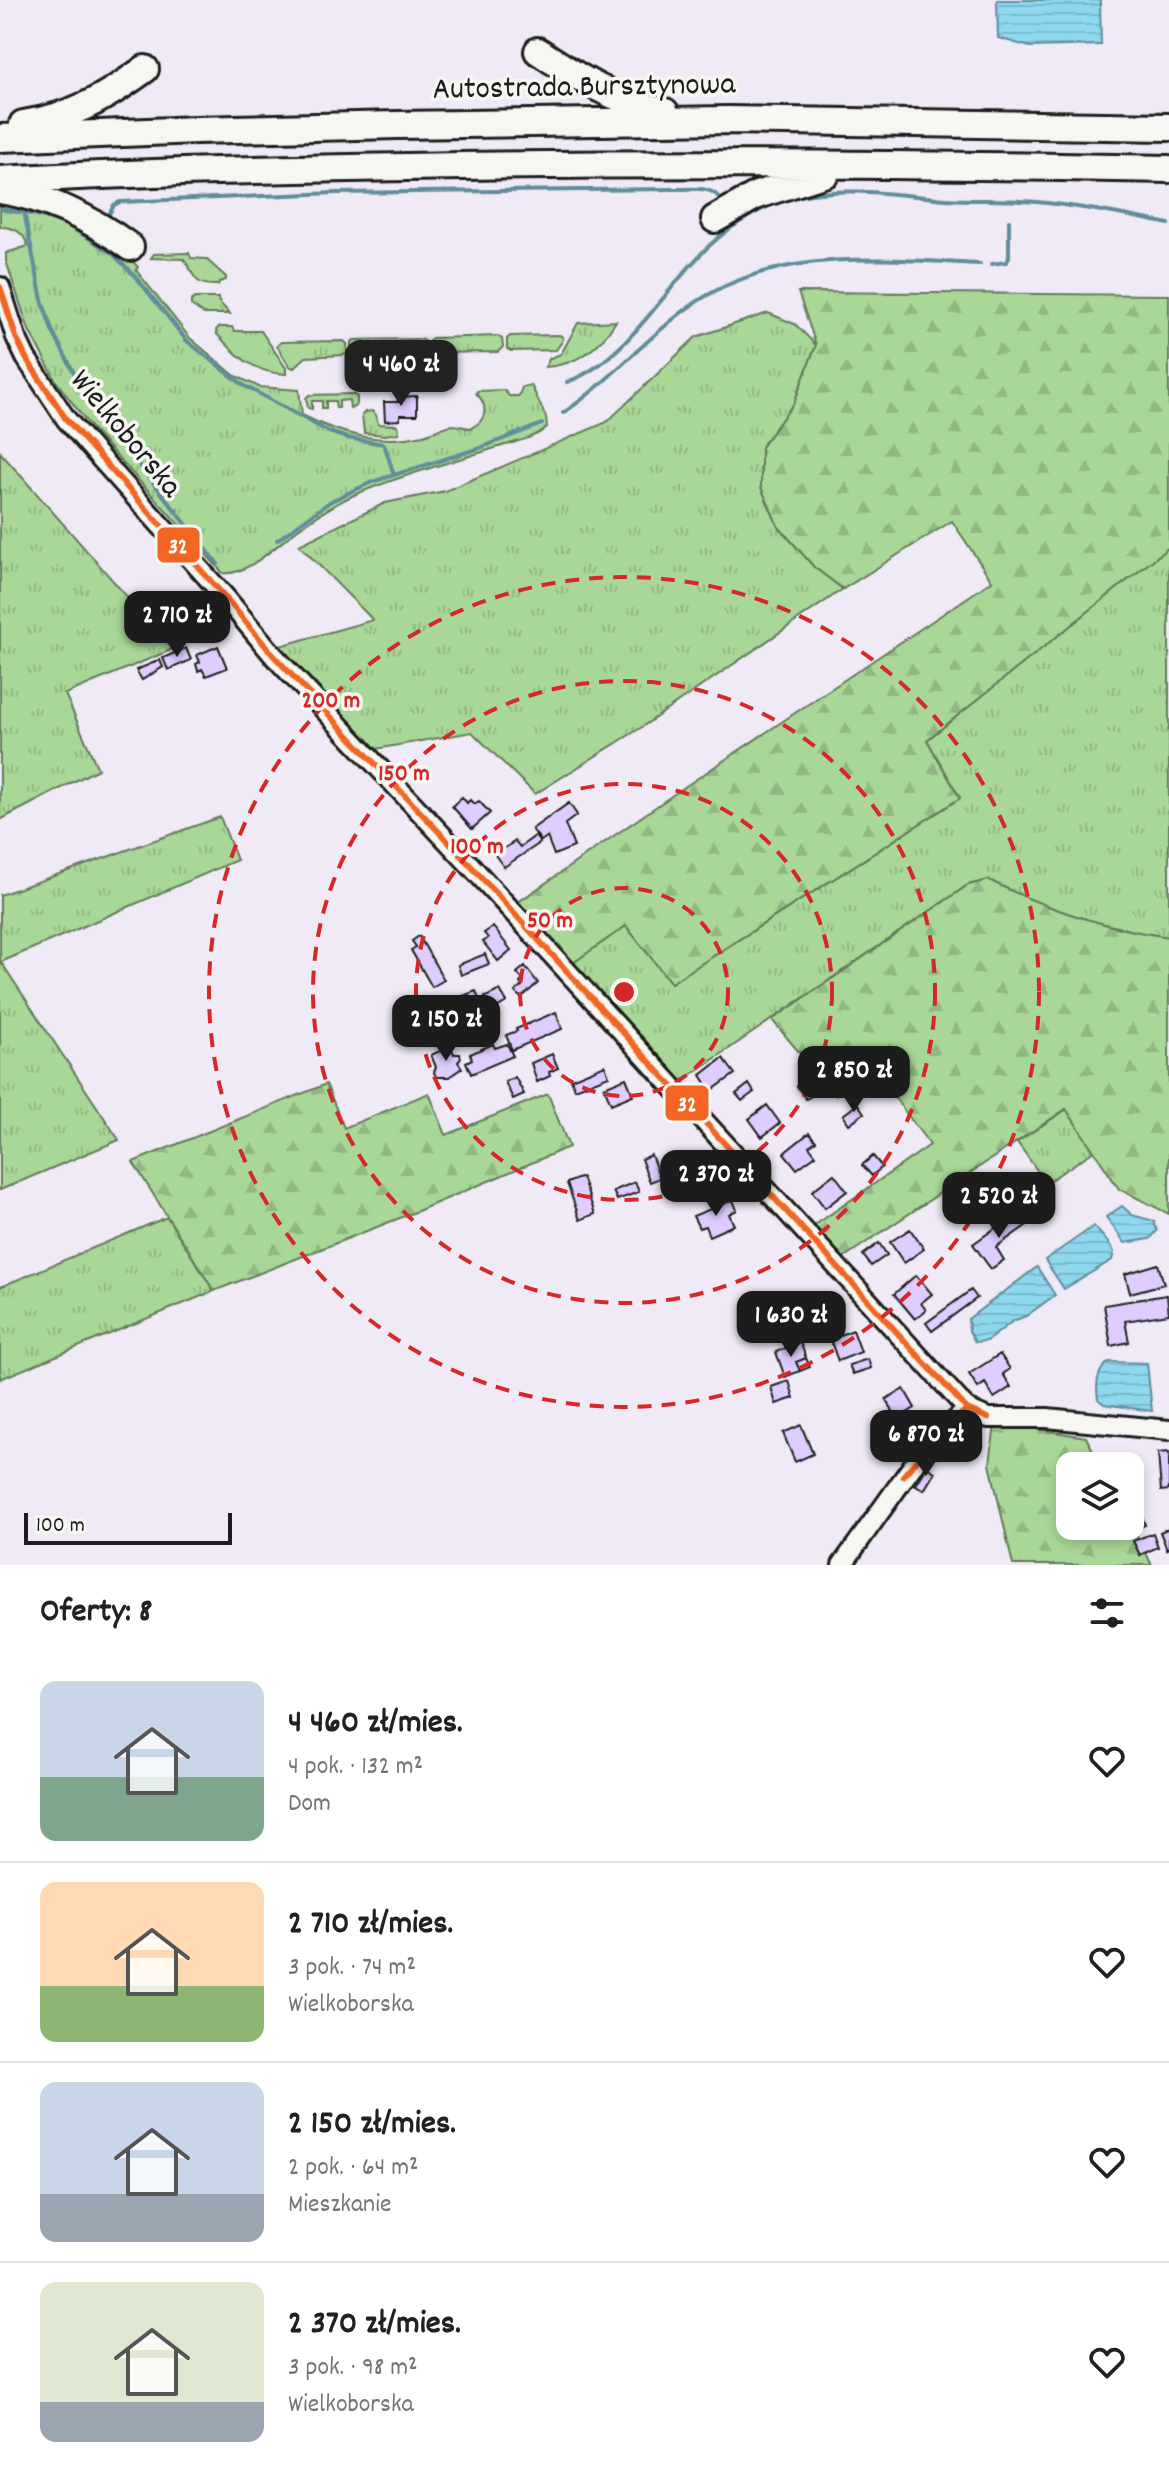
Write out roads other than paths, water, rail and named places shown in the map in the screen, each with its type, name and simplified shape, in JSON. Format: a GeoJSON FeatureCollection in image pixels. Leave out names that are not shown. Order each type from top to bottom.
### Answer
{"type":"FeatureCollection","features":[{"type":"Feature","properties":{"kind":"highway"},"geometry":{"type":"LineString","coordinates":[[538,51],[615,97],[667,112],[728,120]]}},
{"type":"Feature","properties":{"kind":"highway"},"geometry":{"type":"LineString","coordinates":[[0,128],[41,122],[89,106],[145,69]]}},
{"type":"Feature","properties":{"kind":"highway","name":"Autostrada Bursztynowa"},"geometry":{"type":"LineString","coordinates":[[0,138],[351,126],[728,120],[1169,127]]}},
{"type":"Feature","properties":{"kind":"highway"},"geometry":{"type":"LineString","coordinates":[[0,180],[319,168],[593,164],[1169,169]]}},
{"type":"Feature","properties":{"kind":"highway"},"geometry":{"type":"LineString","coordinates":[[715,219],[757,195],[856,164]]}},
{"type":"Feature","properties":{"kind":"highway"},"geometry":{"type":"LineString","coordinates":[[0,190],[72,210],[130,247]]}},
{"type":"Feature","properties":{"kind":"street","name":"Wielkoborska"},"geometry":{"type":"LineString","coordinates":[[0,287],[26,358],[75,429],[274,656],[481,876],[967,1409]]}},
{"type":"Feature","properties":{"kind":"street"},"geometry":{"type":"LineString","coordinates":[[842,1565],[919,1457],[967,1409],[988,1418],[1047,1418],[1169,1430]]}},
{"type":"Feature","properties":{"kind":"water"},"geometry":{"type":"Polygon","coordinates":[[[997,0],[1100,0],[1101,45],[1030,47],[998,38],[997,0]]]}},
{"type":"Feature","properties":{"kind":"water"},"geometry":{"type":"Polygon","coordinates":[[[1122,1206],[1132,1215],[1154,1221],[1157,1231],[1150,1239],[1125,1243],[1106,1217],[1122,1206]]]}},
{"type":"Feature","properties":{"kind":"water"},"geometry":{"type":"Polygon","coordinates":[[[1094,1226],[1114,1252],[1112,1260],[1064,1289],[1045,1260],[1094,1226]]]}},
{"type":"Feature","properties":{"kind":"water"},"geometry":{"type":"Polygon","coordinates":[[[1037,1267],[1055,1295],[987,1341],[975,1342],[969,1331],[968,1319],[1037,1267]]]}},
{"type":"Feature","properties":{"kind":"water"},"geometry":{"type":"Polygon","coordinates":[[[1109,1362],[1147,1363],[1152,1411],[1104,1404],[1098,1399],[1098,1379],[1109,1362]]]}},
{"type":"Feature","properties":{"kind":"waterway"},"geometry":{"type":"LineString","coordinates":[[108,216],[114,205],[120,202],[335,193],[692,189],[712,192],[721,201]]}},
{"type":"Feature","properties":{"kind":"waterway"},"geometry":{"type":"LineString","coordinates":[[567,382],[588,372],[626,341],[710,245],[752,214],[788,199],[818,193],[854,192],[1026,201],[1087,208],[1169,224]]}},
{"type":"Feature","properties":{"kind":"waterway"},"geometry":{"type":"LineString","coordinates":[[0,209],[54,220],[112,253],[136,277],[187,341],[243,385],[329,432],[384,444],[394,475]]}},
{"type":"Feature","properties":{"kind":"waterway"},"geometry":{"type":"LineString","coordinates":[[24,212],[42,300],[52,330],[73,371],[117,437],[218,564]]}},
{"type":"Feature","properties":{"kind":"waterway"},"geometry":{"type":"LineString","coordinates":[[992,264],[1006,262],[1009,258],[1009,221]]}},
{"type":"Feature","properties":{"kind":"waterway"},"geometry":{"type":"LineString","coordinates":[[563,413],[685,310],[718,289],[753,275],[789,266],[865,259],[980,264]]}},
{"type":"Feature","properties":{"kind":"waterway"},"geometry":{"type":"LineString","coordinates":[[277,540],[331,501],[372,482],[480,448],[542,424]]}}]}
